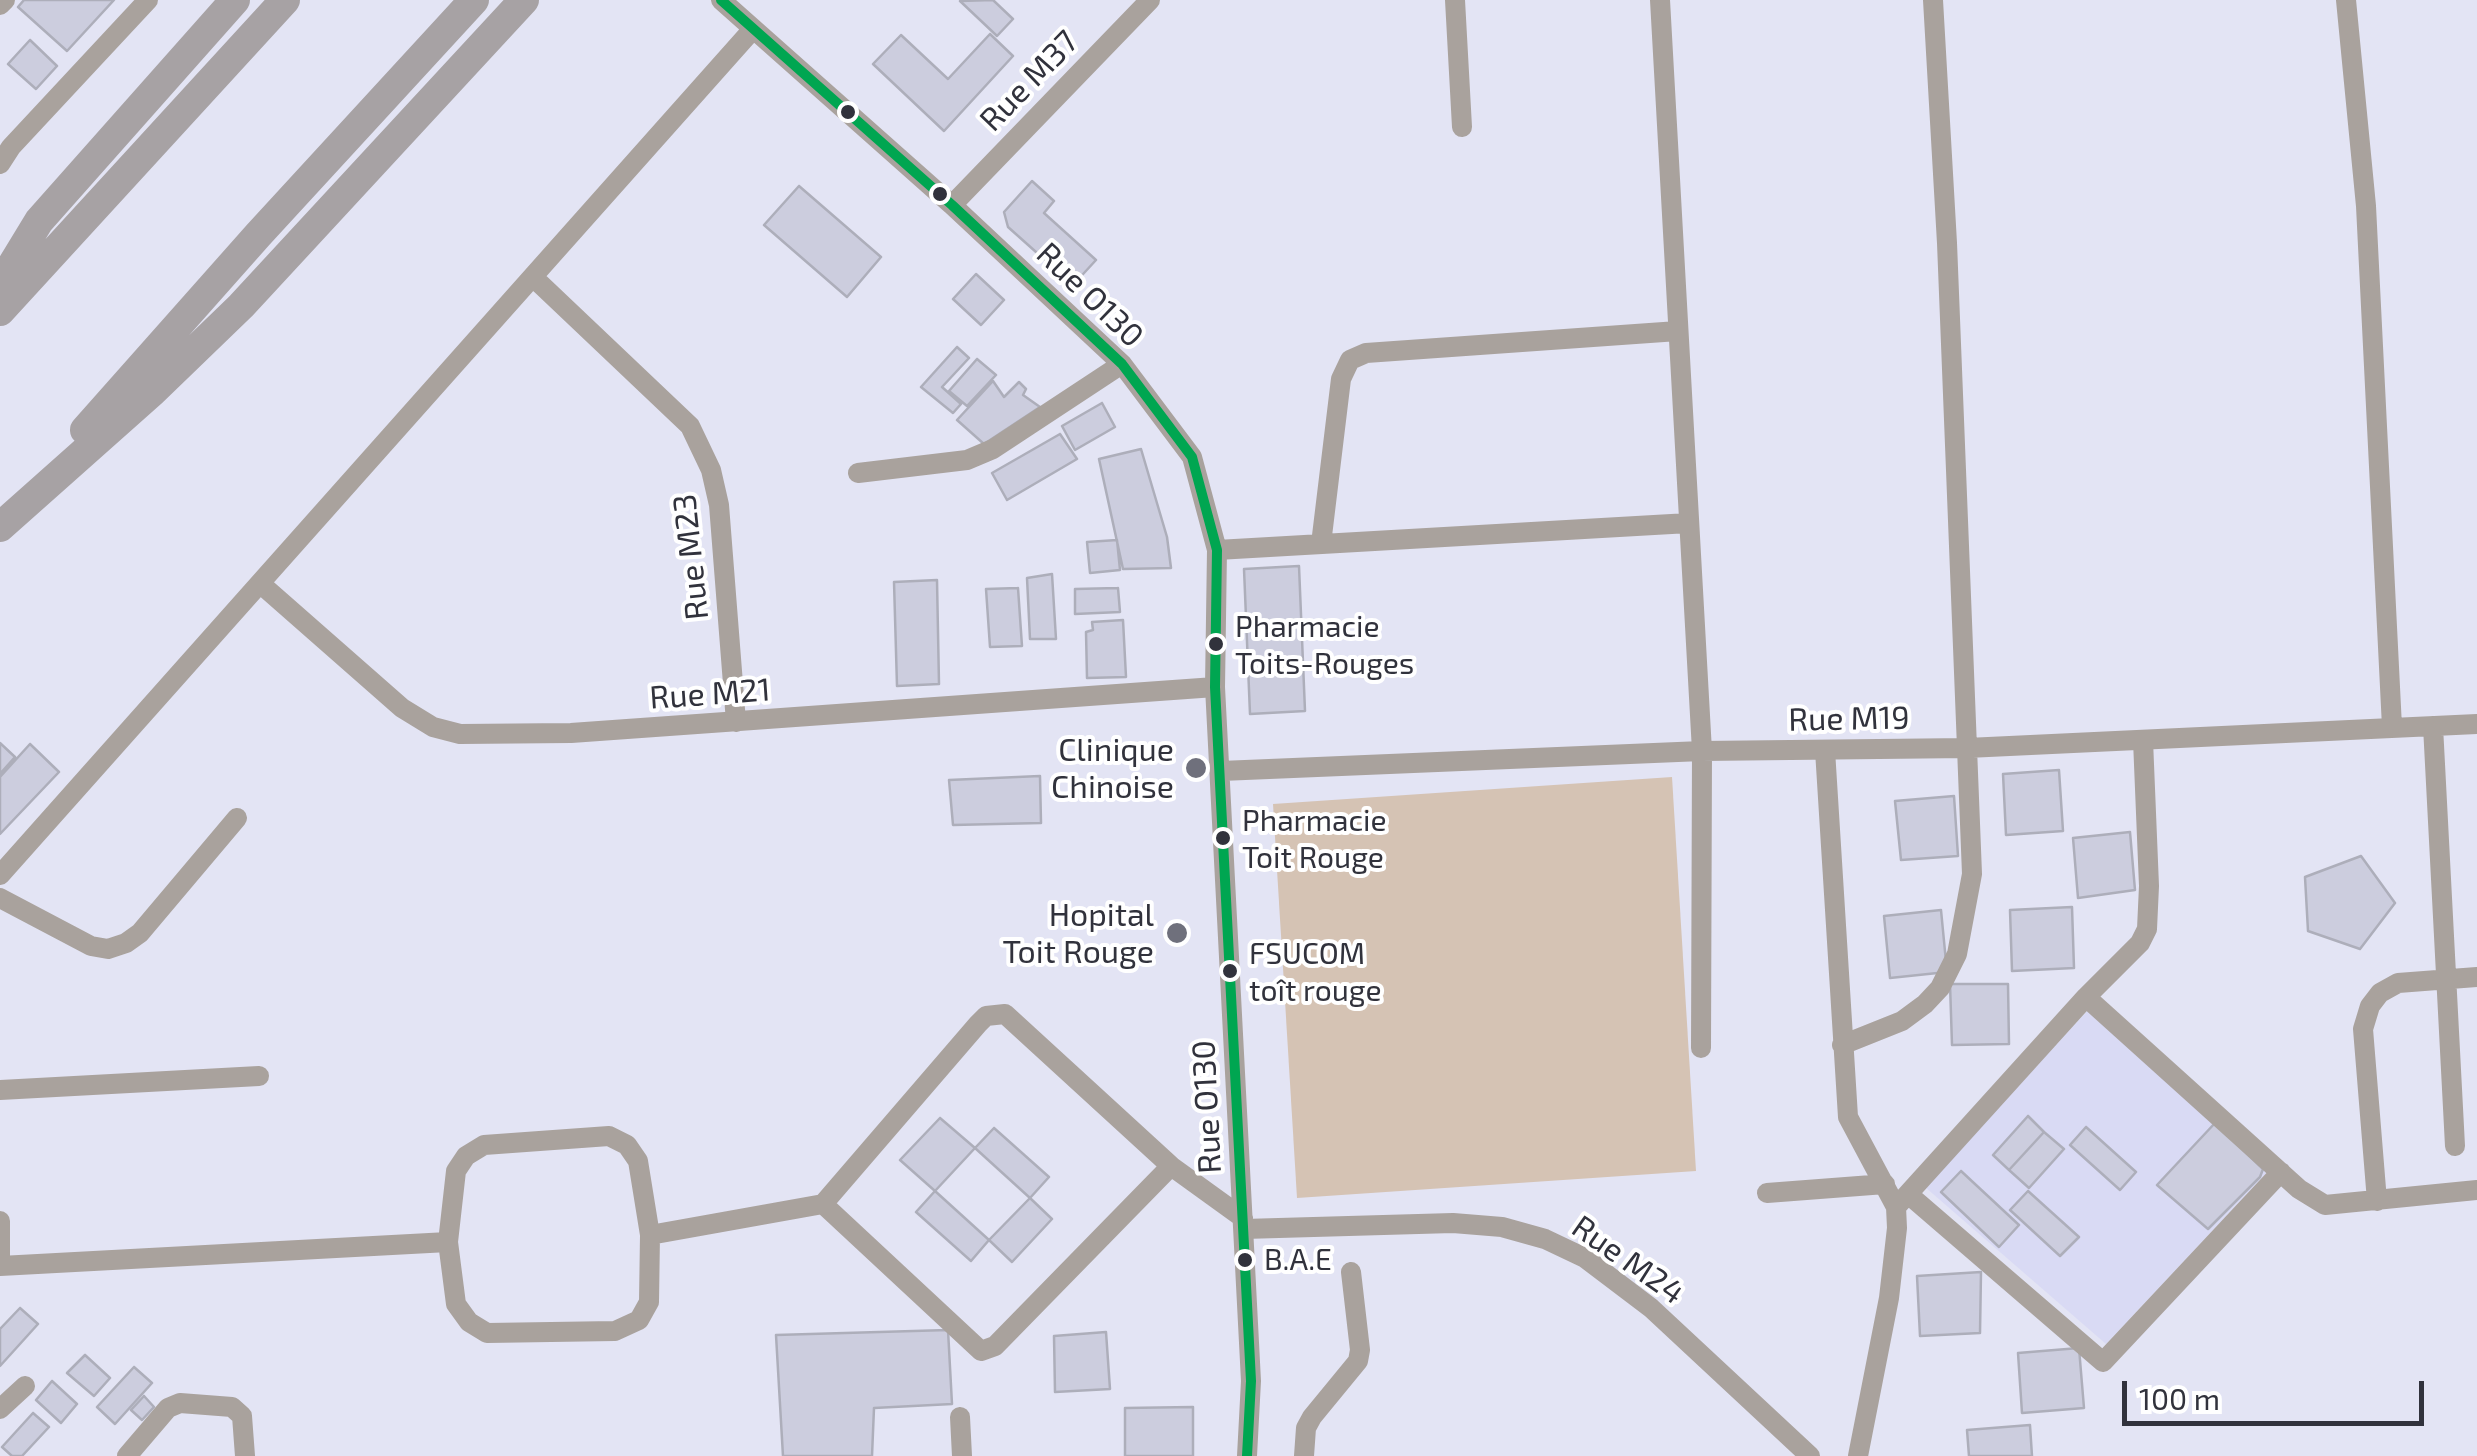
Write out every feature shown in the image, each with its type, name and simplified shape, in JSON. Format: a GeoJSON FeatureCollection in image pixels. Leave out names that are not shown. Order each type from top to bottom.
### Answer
{"type":"FeatureCollection","features":[{"type":"Feature","properties":{"kind":"highway"},"geometry":{"type":"LineString","coordinates":[[0,285],[39,220],[236,0]]}},
{"type":"Feature","properties":{"kind":"highway"},"geometry":{"type":"LineString","coordinates":[[0,311],[284,0]]}},
{"type":"Feature","properties":{"kind":"highway"},"geometry":{"type":"LineString","coordinates":[[0,526],[258,235],[474,0]]}},
{"type":"Feature","properties":{"kind":"highway"},"geometry":{"type":"LineString","coordinates":[[0,526],[241,306],[524,0]]}},
{"type":"Feature","properties":{"kind":"street"},"geometry":{"type":"LineString","coordinates":[[0,164],[11,147],[148,0]]}},
{"type":"Feature","properties":{"kind":"street","name":"Rue O130"},"geometry":{"type":"LineString","coordinates":[[720,0],[952,205],[1122,364],[1192,457],[1218,550],[1215,687],[1251,1381],[1246,1456]]}},
{"type":"Feature","properties":{"kind":"street"},"geometry":{"type":"LineString","coordinates":[[1455,0],[1462,126]]}},
{"type":"Feature","properties":{"kind":"street"},"geometry":{"type":"LineString","coordinates":[[1660,0],[1702,751],[1701,1048]]}},
{"type":"Feature","properties":{"kind":"street"},"geometry":{"type":"LineString","coordinates":[[1842,1045],[1902,1022],[1925,1004],[1950,972],[1962,934],[1972,874],[1948,243],[1932,0]]}},
{"type":"Feature","properties":{"kind":"street"},"geometry":{"type":"LineString","coordinates":[[2346,0],[2366,206],[2392,727]]}},
{"type":"Feature","properties":{"kind":"street","name":"Rue M37"},"geometry":{"type":"LineString","coordinates":[[952,205],[1145,2]]}},
{"type":"Feature","properties":{"kind":"street"},"geometry":{"type":"LineString","coordinates":[[0,875],[753,29]]}},
{"type":"Feature","properties":{"kind":"street","name":"Rue M23"},"geometry":{"type":"LineString","coordinates":[[533,277],[690,426],[711,470],[719,505],[736,722]]}},
{"type":"Feature","properties":{"kind":"street"},"geometry":{"type":"LineString","coordinates":[[1321,544],[1341,379],[1350,360],[1366,353],[1678,331]]}},
{"type":"Feature","properties":{"kind":"street"},"geometry":{"type":"LineString","coordinates":[[858,473],[967,460],[993,449],[1122,364]]}},
{"type":"Feature","properties":{"kind":"street"},"geometry":{"type":"LineString","coordinates":[[1218,550],[1689,523]]}},
{"type":"Feature","properties":{"kind":"street","name":"Rue M21"},"geometry":{"type":"LineString","coordinates":[[262,584],[402,708],[433,728],[460,734],[570,733],[1215,687]]}},
{"type":"Feature","properties":{"kind":"street","name":"Rue M19"},"geometry":{"type":"LineString","coordinates":[[1222,771],[1702,751],[1968,748],[2477,724]]}},
{"type":"Feature","properties":{"kind":"street"},"geometry":{"type":"LineString","coordinates":[[2433,726],[2455,1146]]}},
{"type":"Feature","properties":{"kind":"street"},"geometry":{"type":"LineString","coordinates":[[1858,1456],[1889,1298],[1902,1200],[2140,943],[2147,929],[2143,740]]}},
{"type":"Feature","properties":{"kind":"street"},"geometry":{"type":"LineString","coordinates":[[1826,750],[1848,1117],[1885,1184],[1902,1200],[2103,1362],[2281,1172]]}},
{"type":"Feature","properties":{"kind":"street"},"geometry":{"type":"LineString","coordinates":[[0,898],[90,946],[108,950],[126,944],[140,934],[236,818]]}},
{"type":"Feature","properties":{"kind":"street"},"geometry":{"type":"LineString","coordinates":[[2377,1201],[2365,1018],[2380,992],[2398,983],[2477,976]]}},
{"type":"Feature","properties":{"kind":"street"},"geometry":{"type":"LineString","coordinates":[[2086,997],[2281,1172],[2325,1205],[2477,1190]]}},
{"type":"Feature","properties":{"kind":"street"},"geometry":{"type":"LineString","coordinates":[[650,1235],[824,1204],[978,1024],[986,1016],[1005,1014],[1170,1166],[1243,1224]]}},
{"type":"Feature","properties":{"kind":"street"},"geometry":{"type":"LineString","coordinates":[[0,1090],[259,1076]]}},
{"type":"Feature","properties":{"kind":"street"},"geometry":{"type":"LineString","coordinates":[[609,1136],[627,1145],[638,1161],[650,1235],[649,1302],[640,1320],[615,1331],[487,1333],[469,1322],[456,1304],[448,1242],[456,1171],[466,1156],[484,1145],[609,1136]]}},
{"type":"Feature","properties":{"kind":"street"},"geometry":{"type":"LineString","coordinates":[[824,1204],[981,1351],[988,1351],[1170,1166]]}},
{"type":"Feature","properties":{"kind":"street"},"geometry":{"type":"LineString","coordinates":[[1767,1192],[1885,1184]]}},
{"type":"Feature","properties":{"kind":"street"},"geometry":{"type":"LineString","coordinates":[[0,1221],[0,1263],[448,1242]]}},
{"type":"Feature","properties":{"kind":"street","name":"Rue M24"},"geometry":{"type":"LineString","coordinates":[[1243,1224],[1453,1223],[1502,1227],[1545,1238],[1584,1258],[1651,1308],[1810,1456]]}},
{"type":"Feature","properties":{"kind":"street"},"geometry":{"type":"LineString","coordinates":[[1304,1456],[1306,1428],[1312,1417],[1358,1361],[1351,1272]]}},
{"type":"Feature","properties":{"kind":"street"},"geometry":{"type":"LineString","coordinates":[[0,1409],[24,1386]]}},
{"type":"Feature","properties":{"kind":"street"},"geometry":{"type":"LineString","coordinates":[[126,1456],[168,1408],[180,1403],[232,1407],[242,1416],[245,1456]]}},
{"type":"Feature","properties":{"kind":"street"},"geometry":{"type":"LineString","coordinates":[[960,1417],[962,1456]]}},
{"type":"Feature","properties":{"kind":"shaded area"},"geometry":{"type":"Polygon","coordinates":[[[1672,777],[1696,1171],[1297,1198],[1273,804],[1672,777]]]}},
{"type":"Feature","properties":{"kind":"shaded area"},"geometry":{"type":"Polygon","coordinates":[[[2091,1007],[2273,1166],[2106,1344],[1925,1187],[2091,1007]]]}},
{"type":"Feature","properties":{"kind":"building"},"geometry":{"type":"Polygon","coordinates":[[[24,0],[114,0],[67,51],[18,7],[24,0]]]}},
{"type":"Feature","properties":{"kind":"building"},"geometry":{"type":"Polygon","coordinates":[[[993,0],[1013,19],[997,36],[960,1],[993,0]]]}},
{"type":"Feature","properties":{"kind":"building"},"geometry":{"type":"Polygon","coordinates":[[[990,34],[1013,56],[944,131],[873,64],[901,35],[948,79],[990,34]]]}},
{"type":"Feature","properties":{"kind":"building"},"geometry":{"type":"Polygon","coordinates":[[[30,40],[57,66],[36,89],[8,64],[30,40]]]}},
{"type":"Feature","properties":{"kind":"building"},"geometry":{"type":"Polygon","coordinates":[[[1032,181],[1054,201],[1044,213],[1096,260],[1073,285],[1008,227],[1004,212],[1032,181]]]}},
{"type":"Feature","properties":{"kind":"building"},"geometry":{"type":"Polygon","coordinates":[[[799,186],[881,257],[847,297],[764,225],[799,186]]]}},
{"type":"Feature","properties":{"kind":"building"},"geometry":{"type":"Polygon","coordinates":[[[976,274],[1004,300],[981,325],[953,299],[976,274]]]}},
{"type":"Feature","properties":{"kind":"building"},"geometry":{"type":"Polygon","coordinates":[[[957,347],[969,358],[942,387],[961,404],[953,413],[921,387],[957,347]]]}},
{"type":"Feature","properties":{"kind":"building"},"geometry":{"type":"Polygon","coordinates":[[[977,359],[996,375],[967,406],[949,391],[977,359]]]}},
{"type":"Feature","properties":{"kind":"building"},"geometry":{"type":"Polygon","coordinates":[[[993,381],[1004,397],[1019,382],[1026,389],[1023,395],[1040,407],[984,444],[957,420],[993,381]]]}},
{"type":"Feature","properties":{"kind":"building"},"geometry":{"type":"Polygon","coordinates":[[[1102,403],[1115,427],[1075,450],[1062,426],[1102,403]]]}},
{"type":"Feature","properties":{"kind":"building"},"geometry":{"type":"Polygon","coordinates":[[[1060,434],[1077,459],[1007,500],[992,473],[1060,434]]]}},
{"type":"Feature","properties":{"kind":"building"},"geometry":{"type":"Polygon","coordinates":[[[1141,449],[1167,537],[1171,568],[1123,569],[1099,459],[1141,449]]]}},
{"type":"Feature","properties":{"kind":"building"},"geometry":{"type":"Polygon","coordinates":[[[1117,540],[1120,570],[1090,573],[1087,542],[1117,540]]]}},
{"type":"Feature","properties":{"kind":"building"},"geometry":{"type":"Polygon","coordinates":[[[1299,566],[1305,711],[1250,714],[1244,569],[1299,566]]]}},
{"type":"Feature","properties":{"kind":"building"},"geometry":{"type":"Polygon","coordinates":[[[1052,574],[1056,639],[1030,639],[1027,578],[1052,574]]]}},
{"type":"Feature","properties":{"kind":"building"},"geometry":{"type":"Polygon","coordinates":[[[937,580],[939,684],[897,686],[894,582],[937,580]]]}},
{"type":"Feature","properties":{"kind":"building"},"geometry":{"type":"Polygon","coordinates":[[[1018,588],[1022,646],[990,647],[986,589],[1018,588]]]}},
{"type":"Feature","properties":{"kind":"building"},"geometry":{"type":"Polygon","coordinates":[[[1118,588],[1120,612],[1075,614],[1075,589],[1118,588]]]}},
{"type":"Feature","properties":{"kind":"building"},"geometry":{"type":"Polygon","coordinates":[[[1123,620],[1126,677],[1087,678],[1086,632],[1093,630],[1092,622],[1123,620]]]}},
{"type":"Feature","properties":{"kind":"building"},"geometry":{"type":"Polygon","coordinates":[[[0,743],[15,757],[0,774],[0,743]]]}},
{"type":"Feature","properties":{"kind":"building"},"geometry":{"type":"Polygon","coordinates":[[[30,744],[59,772],[0,834],[0,777],[30,744]]]}},
{"type":"Feature","properties":{"kind":"building"},"geometry":{"type":"Polygon","coordinates":[[[2059,770],[2063,831],[2006,835],[2003,774],[2059,770]]]}},
{"type":"Feature","properties":{"kind":"building"},"geometry":{"type":"Polygon","coordinates":[[[1040,776],[1041,823],[953,825],[949,780],[1040,776]]]}},
{"type":"Feature","properties":{"kind":"building"},"geometry":{"type":"Polygon","coordinates":[[[1954,796],[1958,856],[1901,860],[1895,801],[1954,796]]]}},
{"type":"Feature","properties":{"kind":"building"},"geometry":{"type":"Polygon","coordinates":[[[2130,832],[2135,890],[2078,898],[2073,838],[2130,832]]]}},
{"type":"Feature","properties":{"kind":"building"},"geometry":{"type":"Polygon","coordinates":[[[2361,856],[2395,903],[2360,949],[2308,931],[2305,877],[2361,856]]]}},
{"type":"Feature","properties":{"kind":"building"},"geometry":{"type":"Polygon","coordinates":[[[2072,907],[2074,968],[2012,971],[2010,910],[2072,907]]]}},
{"type":"Feature","properties":{"kind":"building"},"geometry":{"type":"Polygon","coordinates":[[[1941,910],[1947,972],[1890,978],[1884,916],[1941,910]]]}},
{"type":"Feature","properties":{"kind":"building"},"geometry":{"type":"Polygon","coordinates":[[[1950,984],[2008,984],[2009,1044],[1952,1045],[1950,984]]]}},
{"type":"Feature","properties":{"kind":"building"},"geometry":{"type":"Polygon","coordinates":[[[2028,1116],[2044,1132],[2009,1170],[1993,1155],[2028,1116]]]}},
{"type":"Feature","properties":{"kind":"building"},"geometry":{"type":"Polygon","coordinates":[[[940,1118],[975,1148],[935,1191],[900,1160],[940,1118]]]}},
{"type":"Feature","properties":{"kind":"building"},"geometry":{"type":"Polygon","coordinates":[[[2215,1123],[2263,1169],[2260,1177],[2208,1229],[2157,1185],[2215,1123]]]}},
{"type":"Feature","properties":{"kind":"building"},"geometry":{"type":"Polygon","coordinates":[[[2086,1127],[2136,1172],[2120,1190],[2070,1145],[2086,1127]]]}},
{"type":"Feature","properties":{"kind":"building"},"geometry":{"type":"Polygon","coordinates":[[[994,1128],[1049,1177],[1030,1198],[975,1148],[994,1128]]]}},
{"type":"Feature","properties":{"kind":"building"},"geometry":{"type":"Polygon","coordinates":[[[2044,1132],[2064,1149],[2029,1188],[2009,1170],[2044,1132]]]}},
{"type":"Feature","properties":{"kind":"building"},"geometry":{"type":"Polygon","coordinates":[[[1961,1171],[2019,1225],[1999,1247],[1941,1192],[1961,1171]]]}},
{"type":"Feature","properties":{"kind":"building"},"geometry":{"type":"Polygon","coordinates":[[[935,1191],[989,1240],[971,1261],[916,1212],[935,1191]]]}},
{"type":"Feature","properties":{"kind":"building"},"geometry":{"type":"Polygon","coordinates":[[[2028,1191],[2079,1237],[2060,1256],[2010,1210],[2028,1191]]]}},
{"type":"Feature","properties":{"kind":"building"},"geometry":{"type":"Polygon","coordinates":[[[1030,1198],[1052,1219],[1012,1262],[989,1240],[1030,1198]]]}},
{"type":"Feature","properties":{"kind":"building"},"geometry":{"type":"Polygon","coordinates":[[[1981,1272],[1980,1333],[1920,1336],[1917,1276],[1981,1272]]]}},
{"type":"Feature","properties":{"kind":"building"},"geometry":{"type":"Polygon","coordinates":[[[20,1308],[38,1324],[0,1366],[0,1329],[20,1308]]]}},
{"type":"Feature","properties":{"kind":"building"},"geometry":{"type":"Polygon","coordinates":[[[948,1330],[952,1404],[874,1408],[872,1456],[783,1456],[776,1335],[948,1330]]]}},
{"type":"Feature","properties":{"kind":"building"},"geometry":{"type":"Polygon","coordinates":[[[1106,1332],[1110,1389],[1055,1392],[1054,1336],[1106,1332]]]}},
{"type":"Feature","properties":{"kind":"building"},"geometry":{"type":"Polygon","coordinates":[[[2079,1348],[2084,1408],[2022,1413],[2018,1353],[2079,1348]]]}},
{"type":"Feature","properties":{"kind":"building"},"geometry":{"type":"Polygon","coordinates":[[[85,1355],[110,1378],[94,1396],[67,1373],[85,1355]]]}},
{"type":"Feature","properties":{"kind":"building"},"geometry":{"type":"Polygon","coordinates":[[[134,1367],[152,1383],[115,1424],[97,1407],[134,1367]]]}},
{"type":"Feature","properties":{"kind":"building"},"geometry":{"type":"Polygon","coordinates":[[[52,1381],[77,1404],[61,1423],[36,1400],[52,1381]]]}},
{"type":"Feature","properties":{"kind":"building"},"geometry":{"type":"Polygon","coordinates":[[[144,1396],[154,1407],[142,1420],[131,1410],[144,1396]]]}},
{"type":"Feature","properties":{"kind":"building"},"geometry":{"type":"Polygon","coordinates":[[[1193,1407],[1193,1456],[1125,1456],[1125,1408],[1193,1407]]]}},
{"type":"Feature","properties":{"kind":"building"},"geometry":{"type":"Polygon","coordinates":[[[33,1413],[49,1427],[22,1456],[12,1456],[2,1447],[33,1413]]]}},
{"type":"Feature","properties":{"kind":"building"},"geometry":{"type":"Polygon","coordinates":[[[2030,1425],[2032,1456],[1969,1456],[1967,1430],[2030,1425]]]}},
{"type":"Feature","properties":{"kind":"transit line"},"geometry":{"type":"LineString","coordinates":[[721,0],[952,205],[1122,364],[1192,457],[1217,550],[1215,687],[1251,1381],[1247,1456]]}},
{"type":"Feature","properties":{"kind":"place","name":"Pharmacie Toits-Rouges"},"geometry":{"type":"Point","coordinates":[1216,644]}},
{"type":"Feature","properties":{"kind":"place","name":"Clinique Chinoise"},"geometry":{"type":"Point","coordinates":[1196,768]}},
{"type":"Feature","properties":{"kind":"place","name":"Pharmacie Toit Rouge"},"geometry":{"type":"Point","coordinates":[1223,838]}},
{"type":"Feature","properties":{"kind":"place","name":"Hopital Toit Rouge"},"geometry":{"type":"Point","coordinates":[1177,933]}},
{"type":"Feature","properties":{"kind":"place","name":"FSUCOM toît rouge"},"geometry":{"type":"Point","coordinates":[1230,971]}},
{"type":"Feature","properties":{"kind":"place","name":"B.A.E"},"geometry":{"type":"Point","coordinates":[1245,1260]}}]}
